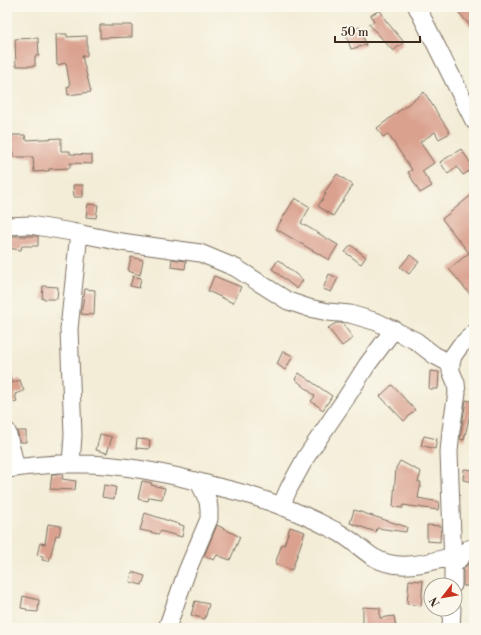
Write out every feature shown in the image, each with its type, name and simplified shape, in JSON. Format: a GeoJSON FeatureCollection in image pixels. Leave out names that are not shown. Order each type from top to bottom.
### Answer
{"type":"FeatureCollection","features":[{"type":"Feature","properties":{"kind":"street"},"geometry":{"type":"LineString","coordinates":[[417,7],[474,121]]}},
{"type":"Feature","properties":{"kind":"street"},"geometry":{"type":"LineString","coordinates":[[7,226],[30,225],[121,242],[200,254],[236,268],[288,301],[328,312],[350,314],[377,322],[416,341],[434,355],[451,364]]}},
{"type":"Feature","properties":{"kind":"street"},"geometry":{"type":"LineString","coordinates":[[71,464],[73,435],[69,329],[79,233]]}},
{"type":"Feature","properties":{"kind":"street"},"geometry":{"type":"LineString","coordinates":[[281,506],[306,457],[367,365],[394,330]]}},
{"type":"Feature","properties":{"kind":"street"},"geometry":{"type":"LineString","coordinates":[[455,577],[462,555],[452,537],[449,452],[457,393],[456,383],[451,371],[451,364],[453,356],[460,346],[474,332]]}},
{"type":"Feature","properties":{"kind":"street"},"geometry":{"type":"LineString","coordinates":[[7,431],[12,468],[71,464],[111,466],[199,482],[281,506],[338,531],[375,558],[392,564],[412,565],[462,555]]}},
{"type":"Feature","properties":{"kind":"street"},"geometry":{"type":"LineString","coordinates":[[167,628],[187,571],[209,519],[210,509],[208,501],[199,482]]}},
{"type":"Feature","properties":{"kind":"street"},"geometry":{"type":"LineString","coordinates":[[451,628],[452,617]]}},
{"type":"Feature","properties":{"kind":"building"},"geometry":{"type":"Polygon","coordinates":[[[454,7],[474,7],[474,30],[454,7]]]}},
{"type":"Feature","properties":{"kind":"building"},"geometry":{"type":"Polygon","coordinates":[[[380,10],[386,21],[404,42],[393,51],[369,24],[374,22],[371,15],[380,10]]]}},
{"type":"Feature","properties":{"kind":"building"},"geometry":{"type":"Polygon","coordinates":[[[100,25],[132,25],[132,37],[100,38],[100,25]]]}},
{"type":"Feature","properties":{"kind":"building"},"geometry":{"type":"Polygon","coordinates":[[[360,27],[366,45],[351,49],[345,32],[360,27]]]}},
{"type":"Feature","properties":{"kind":"building"},"geometry":{"type":"Polygon","coordinates":[[[56,34],[67,34],[67,37],[87,36],[87,56],[82,56],[91,92],[68,95],[67,87],[70,86],[66,63],[57,65],[56,34]]]}},
{"type":"Feature","properties":{"kind":"building"},"geometry":{"type":"Polygon","coordinates":[[[38,38],[39,56],[35,56],[35,66],[16,66],[15,39],[38,38]]]}},
{"type":"Feature","properties":{"kind":"building"},"geometry":{"type":"Polygon","coordinates":[[[424,92],[450,133],[439,139],[435,132],[420,142],[434,163],[422,171],[432,186],[420,193],[408,172],[412,170],[388,134],[383,137],[377,128],[424,92]]]}},
{"type":"Feature","properties":{"kind":"building"},"geometry":{"type":"Polygon","coordinates":[[[7,135],[25,135],[26,140],[61,138],[61,151],[70,151],[70,154],[92,155],[92,164],[70,163],[70,168],[49,169],[49,171],[34,172],[33,157],[13,157],[13,149],[7,148],[7,135]]]}},
{"type":"Feature","properties":{"kind":"building"},"geometry":{"type":"Polygon","coordinates":[[[461,149],[474,168],[463,175],[457,167],[448,174],[440,162],[461,149]]]}},
{"type":"Feature","properties":{"kind":"building"},"geometry":{"type":"Polygon","coordinates":[[[337,174],[353,185],[333,216],[318,206],[326,194],[324,193],[337,174]]]}},
{"type":"Feature","properties":{"kind":"building"},"geometry":{"type":"Polygon","coordinates":[[[73,185],[83,185],[83,197],[74,197],[73,185]]]}},
{"type":"Feature","properties":{"kind":"building"},"geometry":{"type":"Polygon","coordinates":[[[474,193],[474,299],[449,269],[469,253],[442,219],[474,193]]]}},
{"type":"Feature","properties":{"kind":"building"},"geometry":{"type":"Polygon","coordinates":[[[295,198],[310,207],[301,223],[338,245],[329,260],[276,229],[295,198]]]}},
{"type":"Feature","properties":{"kind":"building"},"geometry":{"type":"Polygon","coordinates":[[[88,204],[98,205],[96,218],[86,217],[88,204]]]}},
{"type":"Feature","properties":{"kind":"building"},"geometry":{"type":"Polygon","coordinates":[[[7,236],[38,236],[38,246],[22,246],[21,250],[7,248],[7,236]]]}},
{"type":"Feature","properties":{"kind":"building"},"geometry":{"type":"Polygon","coordinates":[[[351,245],[366,257],[361,264],[345,252],[351,245]]]}},
{"type":"Feature","properties":{"kind":"building"},"geometry":{"type":"Polygon","coordinates":[[[410,255],[419,262],[409,274],[400,267],[410,255]]]}},
{"type":"Feature","properties":{"kind":"building"},"geometry":{"type":"Polygon","coordinates":[[[131,257],[143,260],[140,275],[128,271],[131,257]]]}},
{"type":"Feature","properties":{"kind":"building"},"geometry":{"type":"Polygon","coordinates":[[[172,259],[186,261],[185,269],[171,267],[172,259]]]}},
{"type":"Feature","properties":{"kind":"building"},"geometry":{"type":"Polygon","coordinates":[[[278,260],[303,280],[297,289],[272,269],[278,260]]]}},
{"type":"Feature","properties":{"kind":"building"},"geometry":{"type":"Polygon","coordinates":[[[329,274],[338,278],[331,292],[323,289],[329,274]]]}},
{"type":"Feature","properties":{"kind":"building"},"geometry":{"type":"Polygon","coordinates":[[[133,276],[141,278],[139,288],[130,286],[133,276]]]}},
{"type":"Feature","properties":{"kind":"building"},"geometry":{"type":"Polygon","coordinates":[[[214,276],[241,287],[233,303],[208,291],[214,276]]]}},
{"type":"Feature","properties":{"kind":"building"},"geometry":{"type":"Polygon","coordinates":[[[43,286],[58,287],[57,299],[42,299],[43,286]]]}},
{"type":"Feature","properties":{"kind":"building"},"geometry":{"type":"Polygon","coordinates":[[[85,289],[95,290],[94,315],[81,314],[85,289]]]}},
{"type":"Feature","properties":{"kind":"building"},"geometry":{"type":"Polygon","coordinates":[[[336,323],[342,323],[353,338],[342,346],[328,328],[336,323]]]}},
{"type":"Feature","properties":{"kind":"building"},"geometry":{"type":"Polygon","coordinates":[[[283,351],[293,356],[285,370],[277,364],[283,351]]]}},
{"type":"Feature","properties":{"kind":"building"},"geometry":{"type":"Polygon","coordinates":[[[430,371],[439,372],[438,389],[429,389],[430,371]]]}},
{"type":"Feature","properties":{"kind":"building"},"geometry":{"type":"Polygon","coordinates":[[[299,373],[332,396],[323,410],[311,401],[315,396],[295,379],[299,373]]]}},
{"type":"Feature","properties":{"kind":"building"},"geometry":{"type":"Polygon","coordinates":[[[7,375],[10,375],[12,383],[20,380],[24,391],[15,394],[17,402],[7,404],[7,375]]]}},
{"type":"Feature","properties":{"kind":"building"},"geometry":{"type":"Polygon","coordinates":[[[392,385],[415,410],[404,421],[380,396],[392,385]]]}},
{"type":"Feature","properties":{"kind":"building"},"geometry":{"type":"Polygon","coordinates":[[[466,400],[474,402],[472,415],[470,414],[464,440],[460,439],[466,400]]]}},
{"type":"Feature","properties":{"kind":"building"},"geometry":{"type":"Polygon","coordinates":[[[17,431],[26,431],[26,442],[20,442],[17,431]]]}},
{"type":"Feature","properties":{"kind":"building"},"geometry":{"type":"Polygon","coordinates":[[[100,434],[112,437],[107,453],[96,450],[100,434]]]}},
{"type":"Feature","properties":{"kind":"building"},"geometry":{"type":"Polygon","coordinates":[[[424,436],[437,439],[435,449],[421,445],[424,436]]]}},
{"type":"Feature","properties":{"kind":"building"},"geometry":{"type":"Polygon","coordinates":[[[137,439],[150,440],[149,449],[136,448],[137,439]]]}},
{"type":"Feature","properties":{"kind":"building"},"geometry":{"type":"Polygon","coordinates":[[[400,461],[421,472],[418,482],[421,482],[418,498],[439,502],[438,510],[403,505],[403,508],[393,507],[396,468],[400,461]]]}},
{"type":"Feature","properties":{"kind":"building"},"geometry":{"type":"Polygon","coordinates":[[[464,469],[474,470],[474,482],[463,480],[464,469]]]}},
{"type":"Feature","properties":{"kind":"building"},"geometry":{"type":"Polygon","coordinates":[[[52,474],[63,474],[62,479],[76,481],[75,490],[50,489],[52,474]]]}},
{"type":"Feature","properties":{"kind":"building"},"geometry":{"type":"Polygon","coordinates":[[[142,481],[152,483],[151,485],[165,488],[162,499],[149,497],[148,501],[138,499],[142,481]]]}},
{"type":"Feature","properties":{"kind":"building"},"geometry":{"type":"Polygon","coordinates":[[[104,485],[116,487],[114,499],[102,497],[104,485]]]}},
{"type":"Feature","properties":{"kind":"building"},"geometry":{"type":"Polygon","coordinates":[[[354,510],[407,527],[406,532],[377,528],[376,532],[350,523],[354,510]]]}},
{"type":"Feature","properties":{"kind":"building"},"geometry":{"type":"Polygon","coordinates":[[[145,513],[184,526],[182,537],[160,531],[159,534],[140,530],[145,513]]]}},
{"type":"Feature","properties":{"kind":"building"},"geometry":{"type":"Polygon","coordinates":[[[48,524],[61,526],[59,536],[56,535],[49,561],[42,560],[43,556],[37,555],[40,543],[45,544],[48,524]]]}},
{"type":"Feature","properties":{"kind":"building"},"geometry":{"type":"Polygon","coordinates":[[[217,525],[240,537],[230,560],[217,555],[214,560],[204,556],[217,525]]]}},
{"type":"Feature","properties":{"kind":"building"},"geometry":{"type":"Polygon","coordinates":[[[427,525],[441,526],[440,542],[427,541],[427,525]]]}},
{"type":"Feature","properties":{"kind":"building"},"geometry":{"type":"Polygon","coordinates":[[[290,527],[305,532],[292,570],[275,564],[282,544],[284,545],[290,527]]]}},
{"type":"Feature","properties":{"kind":"building"},"geometry":{"type":"Polygon","coordinates":[[[468,564],[474,564],[473,586],[463,586],[463,570],[468,564]]]}},
{"type":"Feature","properties":{"kind":"building"},"geometry":{"type":"Polygon","coordinates":[[[132,572],[145,576],[142,585],[130,582],[132,572]]]}},
{"type":"Feature","properties":{"kind":"building"},"geometry":{"type":"Polygon","coordinates":[[[409,580],[423,581],[421,606],[407,604],[409,580]]]}},
{"type":"Feature","properties":{"kind":"building"},"geometry":{"type":"Polygon","coordinates":[[[23,596],[39,600],[38,612],[27,611],[27,609],[21,608],[23,596]]]}},
{"type":"Feature","properties":{"kind":"building"},"geometry":{"type":"Polygon","coordinates":[[[195,601],[209,604],[205,619],[191,615],[195,601]]]}},
{"type":"Feature","properties":{"kind":"building"},"geometry":{"type":"Polygon","coordinates":[[[363,607],[380,608],[380,618],[394,616],[396,628],[376,628],[376,625],[363,626],[363,607]]]}}]}
